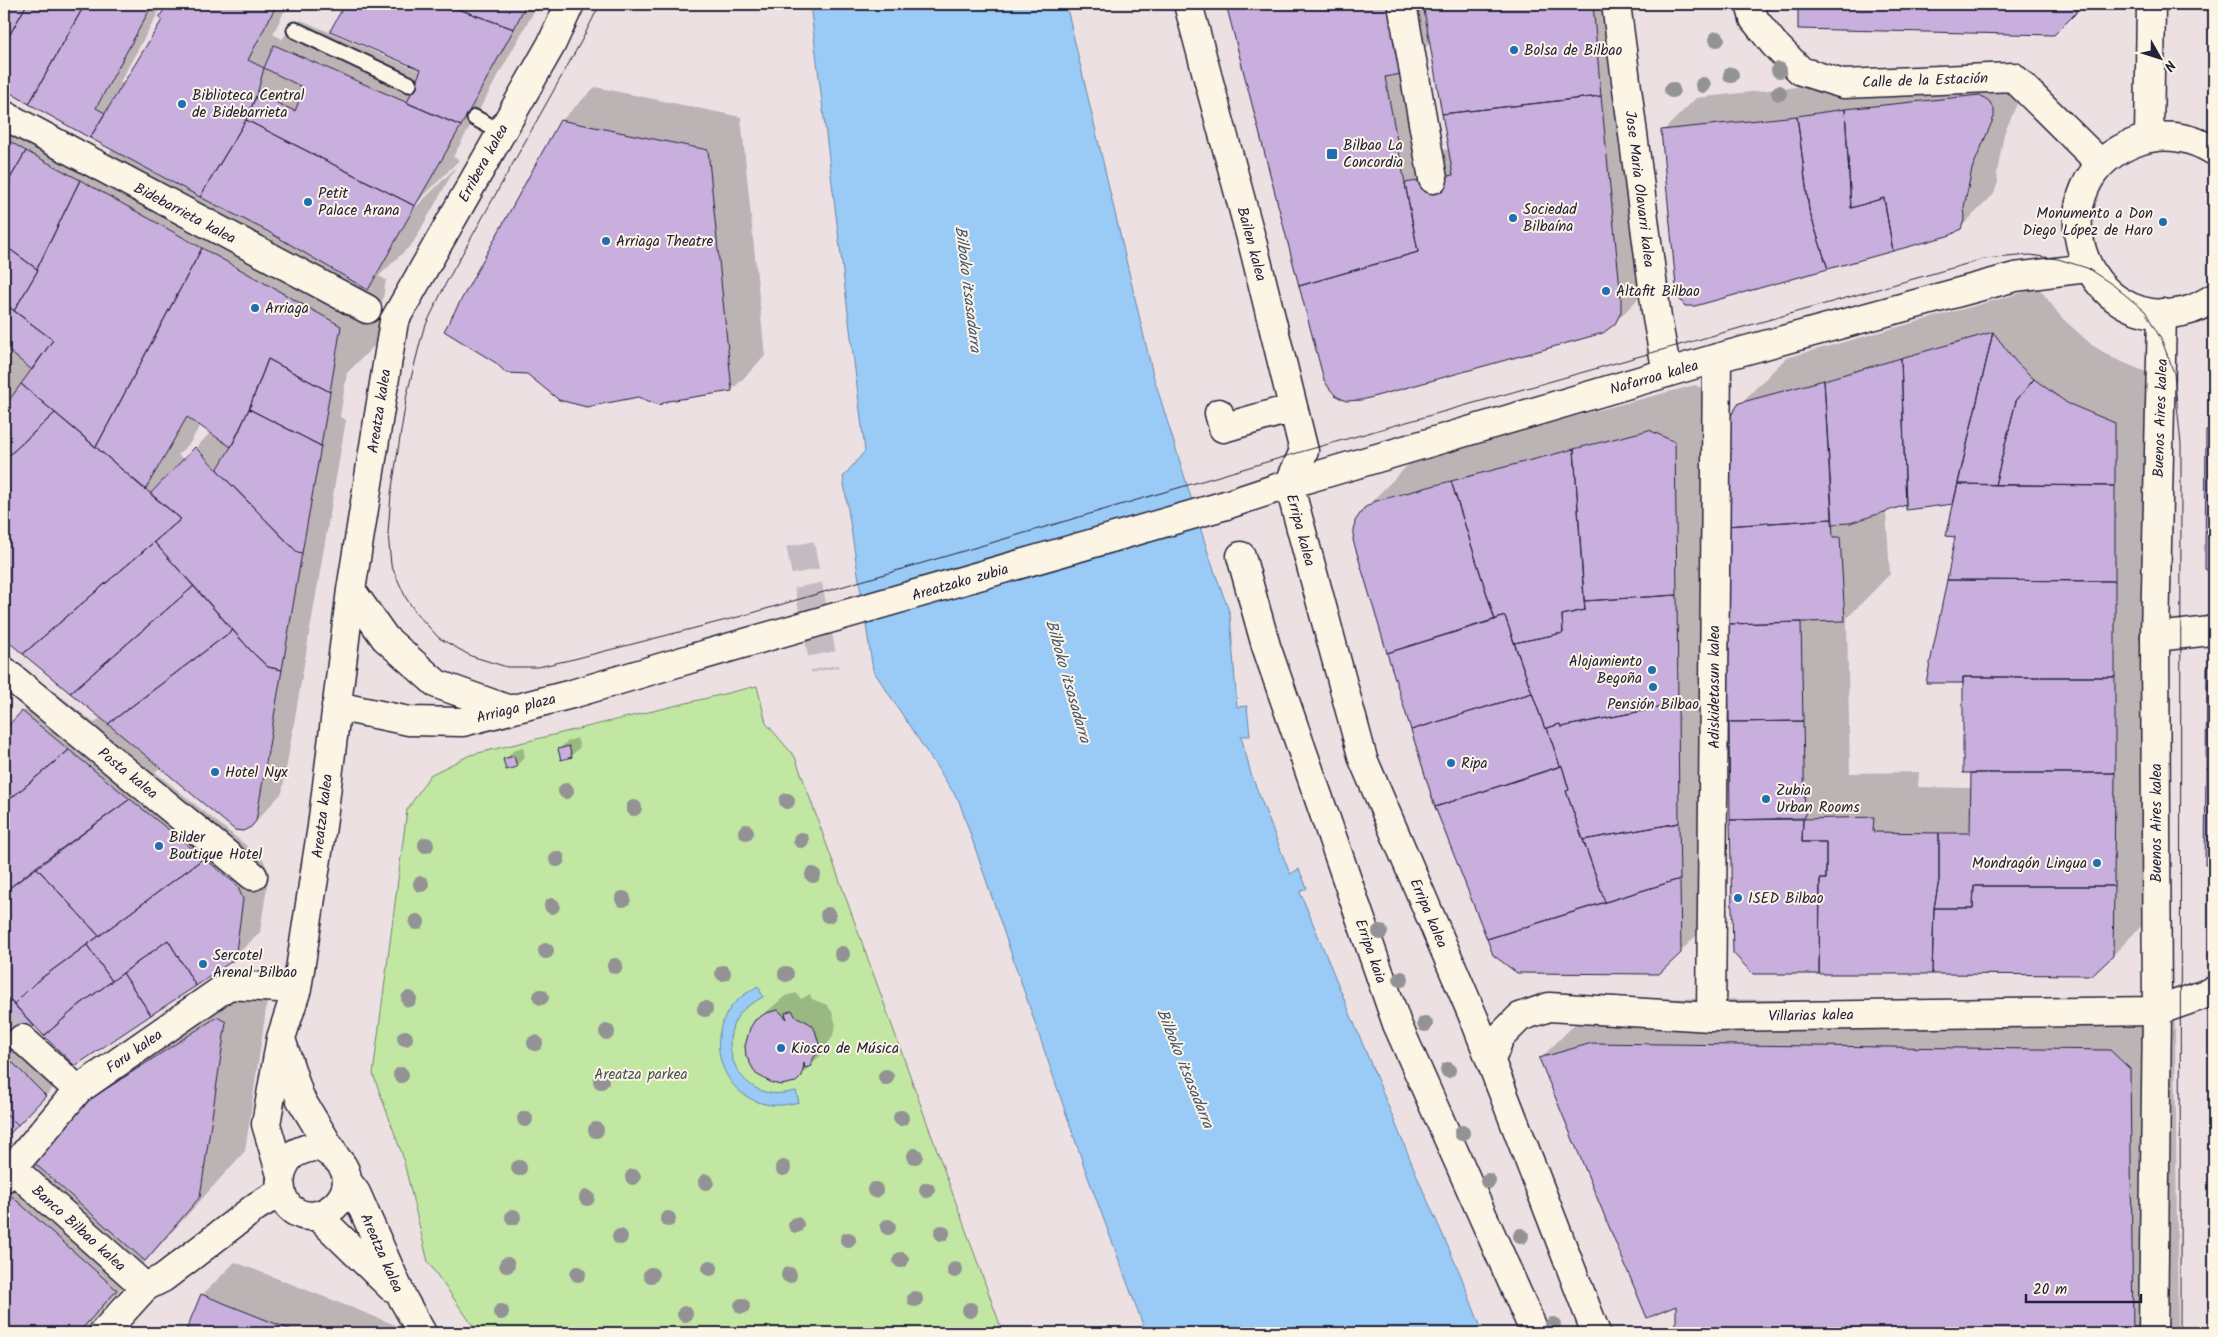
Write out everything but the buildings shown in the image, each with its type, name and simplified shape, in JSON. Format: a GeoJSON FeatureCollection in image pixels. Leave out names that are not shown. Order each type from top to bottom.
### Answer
{"type":"FeatureCollection","features":[{"type":"Feature","properties":{"kind":"street","name":"Erribera kalea"},"geometry":{"type":"LineString","coordinates":[[394,321],[551,45],[570,4]]}},
{"type":"Feature","properties":{"kind":"street","name":"Bailen kalea"},"geometry":{"type":"LineString","coordinates":[[1188,4],[1254,249],[1304,451],[1289,484]]}},
{"type":"Feature","properties":{"kind":"street"},"geometry":{"type":"LineString","coordinates":[[1402,4],[1433,179]]}},
{"type":"Feature","properties":{"kind":"street","name":"Jose Maria Olavarri kalea"},"geometry":{"type":"LineString","coordinates":[[1616,4],[1657,318],[1667,373]]}},
{"type":"Feature","properties":{"kind":"street","name":"Calle de la Estación"},"geometry":{"type":"LineString","coordinates":[[1750,4],[1754,19],[1774,44],[1801,71],[1843,84],[2013,77],[2100,164]]}},
{"type":"Feature","properties":{"kind":"street"},"geometry":{"type":"LineString","coordinates":[[2149,137],[2150,4]]}},
{"type":"Feature","properties":{"kind":"street","name":"Bidebarrieta kalea"},"geometry":{"type":"LineString","coordinates":[[4,115],[367,310]]}},
{"type":"Feature","properties":{"kind":"street"},"geometry":{"type":"LineString","coordinates":[[2214,151],[2203,144],[2180,136],[2149,137],[2123,146],[2100,164],[2085,187],[2077,214],[2078,242],[2087,268],[2103,288],[2122,302],[2145,311],[2162,313],[2190,310],[2214,298]]}},
{"type":"Feature","properties":{"kind":"street","name":"Nafarroa kalea"},"geometry":{"type":"LineString","coordinates":[[1226,505],[1289,484],[1717,358],[2015,278],[2087,268]]}},
{"type":"Feature","properties":{"kind":"street","name":"Buenos Aires kalea"},"geometry":{"type":"LineString","coordinates":[[2153,1333],[2157,1011],[2155,637],[2162,313]]}},
{"type":"Feature","properties":{"kind":"street","name":"Areatza kalea"},"geometry":{"type":"LineString","coordinates":[[281,1183],[266,1124],[281,1038],[297,989],[322,826],[351,590],[394,321]]}},
{"type":"Feature","properties":{"kind":"street","name":"Adiskidetasun kalea"},"geometry":{"type":"LineString","coordinates":[[1711,1017],[1717,358]]}},
{"type":"Feature","properties":{"kind":"street"},"geometry":{"type":"LineString","coordinates":[[1219,413],[1223,428],[1293,408]]}},
{"type":"Feature","properties":{"kind":"street","name":"Erripa kalea"},"geometry":{"type":"LineString","coordinates":[[1289,484],[1363,759],[1491,1060],[1596,1333]]}},
{"type":"Feature","properties":{"kind":"street","name":"Areatzako zubia"},"geometry":{"type":"LineString","coordinates":[[693,658],[1226,505]]}},
{"type":"Feature","properties":{"kind":"street","name":"Erripa kaia"},"geometry":{"type":"LineString","coordinates":[[1241,556],[1266,646],[1397,1024],[1535,1333]]}},
{"type":"Feature","properties":{"kind":"street"},"geometry":{"type":"LineString","coordinates":[[351,590],[385,638],[437,684],[510,710]]}},
{"type":"Feature","properties":{"kind":"street"},"geometry":{"type":"LineString","coordinates":[[2155,637],[2211,631],[2214,628]]}},
{"type":"Feature","properties":{"kind":"street","name":"Arriaga plaza"},"geometry":{"type":"LineString","coordinates":[[336,706],[409,721],[463,722],[572,694],[693,658]]}},
{"type":"Feature","properties":{"kind":"street","name":"Posta kalea"},"geometry":{"type":"LineString","coordinates":[[7,680],[253,876]]}},
{"type":"Feature","properties":{"kind":"street","name":"Foru kalea"},"geometry":{"type":"LineString","coordinates":[[8,1173],[78,1090],[229,985],[297,989]]}},
{"type":"Feature","properties":{"kind":"street","name":"Villarias kalea"},"geometry":{"type":"LineString","coordinates":[[1491,1060],[1500,1037],[1520,1016],[1549,1007],[1711,1017],[2157,1011],[2214,991]]}},
{"type":"Feature","properties":{"kind":"street","name":"Areatza kalea"},"geometry":{"type":"LineString","coordinates":[[281,1038],[300,1098],[356,1193],[403,1299]]}},
{"type":"Feature","properties":{"kind":"street"},"geometry":{"type":"LineString","coordinates":[[22,1039],[78,1090]]}},
{"type":"Feature","properties":{"kind":"street"},"geometry":{"type":"LineString","coordinates":[[322,1147],[342,1170],[345,1193],[327,1211],[317,1215],[294,1211],[286,1202],[281,1183],[285,1164],[301,1150],[322,1147]]}},
{"type":"Feature","properties":{"kind":"street","name":"Banco Bilbao kalea"},"geometry":{"type":"LineString","coordinates":[[8,1173],[145,1287]]}},
{"type":"Feature","properties":{"kind":"street"},"geometry":{"type":"LineString","coordinates":[[103,1333],[145,1287],[163,1278],[257,1206],[281,1183]]}},
{"type":"Feature","properties":{"kind":"street","name":"Areatza kalea"},"geometry":{"type":"LineString","coordinates":[[317,1215],[403,1299]]}},
{"type":"Feature","properties":{"kind":"street"},"geometry":{"type":"LineString","coordinates":[[403,1299],[422,1333]]}},
{"type":"Feature","properties":{"kind":"lane"},"geometry":{"type":"LineString","coordinates":[[295,30],[409,84]]}},
{"type":"Feature","properties":{"kind":"lane"},"geometry":{"type":"LineString","coordinates":[[476,118],[501,132]]}},
{"type":"Feature","properties":{"kind":"green space","name":"Areatza parkea"},"geometry":{"type":"Polygon","coordinates":[[[757,686],[766,723],[795,757],[1003,1333],[478,1333],[428,1262],[402,1154],[373,1074],[407,810],[430,775],[470,755],[757,686]]]}},
{"type":"Feature","properties":{"kind":"water","name":"Bilboko itsasadarra"},"geometry":{"type":"Polygon","coordinates":[[[810,4],[1066,4],[1153,375],[1210,559],[1230,614],[1237,707],[1247,706],[1250,736],[1241,736],[1251,774],[1290,874],[1299,869],[1307,888],[1300,892],[1422,1188],[1461,1276],[1483,1333],[1146,1333],[1085,1169],[959,801],[873,670],[843,477],[865,451],[810,4]]]}},
{"type":"Feature","properties":{"kind":"water"},"geometry":{"type":"Polygon","coordinates":[[[758,986],[763,997],[743,1010],[733,1027],[730,1038],[730,1050],[733,1061],[745,1080],[754,1087],[773,1093],[796,1091],[799,1102],[771,1105],[748,1097],[728,1077],[722,1065],[719,1037],[722,1023],[735,1003],[758,986]]]}},
{"type":"Feature","properties":{"kind":"tunnel"},"geometry":{"type":"LineString","coordinates":[[800,544],[825,670]]}},
{"type":"Feature","properties":{"kind":"tunnel"},"geometry":{"type":"LineString","coordinates":[[4,1024],[22,1039]]}},
{"type":"Feature","properties":{"kind":"tram line"},"geometry":{"type":"LineString","coordinates":[[600,4],[583,38],[446,283],[423,331],[407,394],[391,494],[388,533],[391,565],[406,598],[417,614],[439,638],[471,656],[507,667],[538,667],[742,616],[1304,451],[1984,259],[2030,255],[2058,259],[2087,268],[2113,285],[2145,311],[2162,341],[2174,373],[2181,445],[2180,1333]]}},
{"type":"Feature","properties":{"kind":"place","name":"Bolsa de Bilbao"},"geometry":{"type":"Point","coordinates":[1514,50]}},
{"type":"Feature","properties":{"kind":"place","name":"Biblioteca Central de Bidebarrieta"},"geometry":{"type":"Point","coordinates":[182,104]}},
{"type":"Feature","properties":{"kind":"place","name":"Bilbao La Concordia"},"geometry":{"type":"Point","coordinates":[1332,154]}},
{"type":"Feature","properties":{"kind":"place","name":"Petit Palace Arana"},"geometry":{"type":"Point","coordinates":[308,202]}},
{"type":"Feature","properties":{"kind":"place","name":"Sociedad Bilbaína"},"geometry":{"type":"Point","coordinates":[1513,218]}},
{"type":"Feature","properties":{"kind":"place","name":"Monumento a Don Diego López de Haro"},"geometry":{"type":"Point","coordinates":[2163,222]}},
{"type":"Feature","properties":{"kind":"place","name":"Arriaga Theatre"},"geometry":{"type":"Point","coordinates":[606,241]}},
{"type":"Feature","properties":{"kind":"place","name":"Altafit Bilbao"},"geometry":{"type":"Point","coordinates":[1606,291]}},
{"type":"Feature","properties":{"kind":"place","name":"Arriaga"},"geometry":{"type":"Point","coordinates":[255,308]}},
{"type":"Feature","properties":{"kind":"place","name":"Alojamiento Begoña"},"geometry":{"type":"Point","coordinates":[1652,670]}},
{"type":"Feature","properties":{"kind":"place","name":"Pensión Bilbao"},"geometry":{"type":"Point","coordinates":[1653,687]}},
{"type":"Feature","properties":{"kind":"place","name":"Ripa"},"geometry":{"type":"Point","coordinates":[1451,763]}},
{"type":"Feature","properties":{"kind":"place","name":"Hotel Nyx"},"geometry":{"type":"Point","coordinates":[215,772]}},
{"type":"Feature","properties":{"kind":"place","name":"Zubia Urban Rooms"},"geometry":{"type":"Point","coordinates":[1766,799]}},
{"type":"Feature","properties":{"kind":"place","name":"Bilder Boutique Hotel"},"geometry":{"type":"Point","coordinates":[159,846]}},
{"type":"Feature","properties":{"kind":"place","name":"Mondragón Lingua"},"geometry":{"type":"Point","coordinates":[2097,863]}},
{"type":"Feature","properties":{"kind":"place","name":"ISED Bilbao"},"geometry":{"type":"Point","coordinates":[1738,898]}},
{"type":"Feature","properties":{"kind":"place","name":"Sercotel Arenal Bilbao"},"geometry":{"type":"Point","coordinates":[203,964]}},
{"type":"Feature","properties":{"kind":"place","name":"Kiosco de Música"},"geometry":{"type":"Point","coordinates":[781,1048]}}]}
